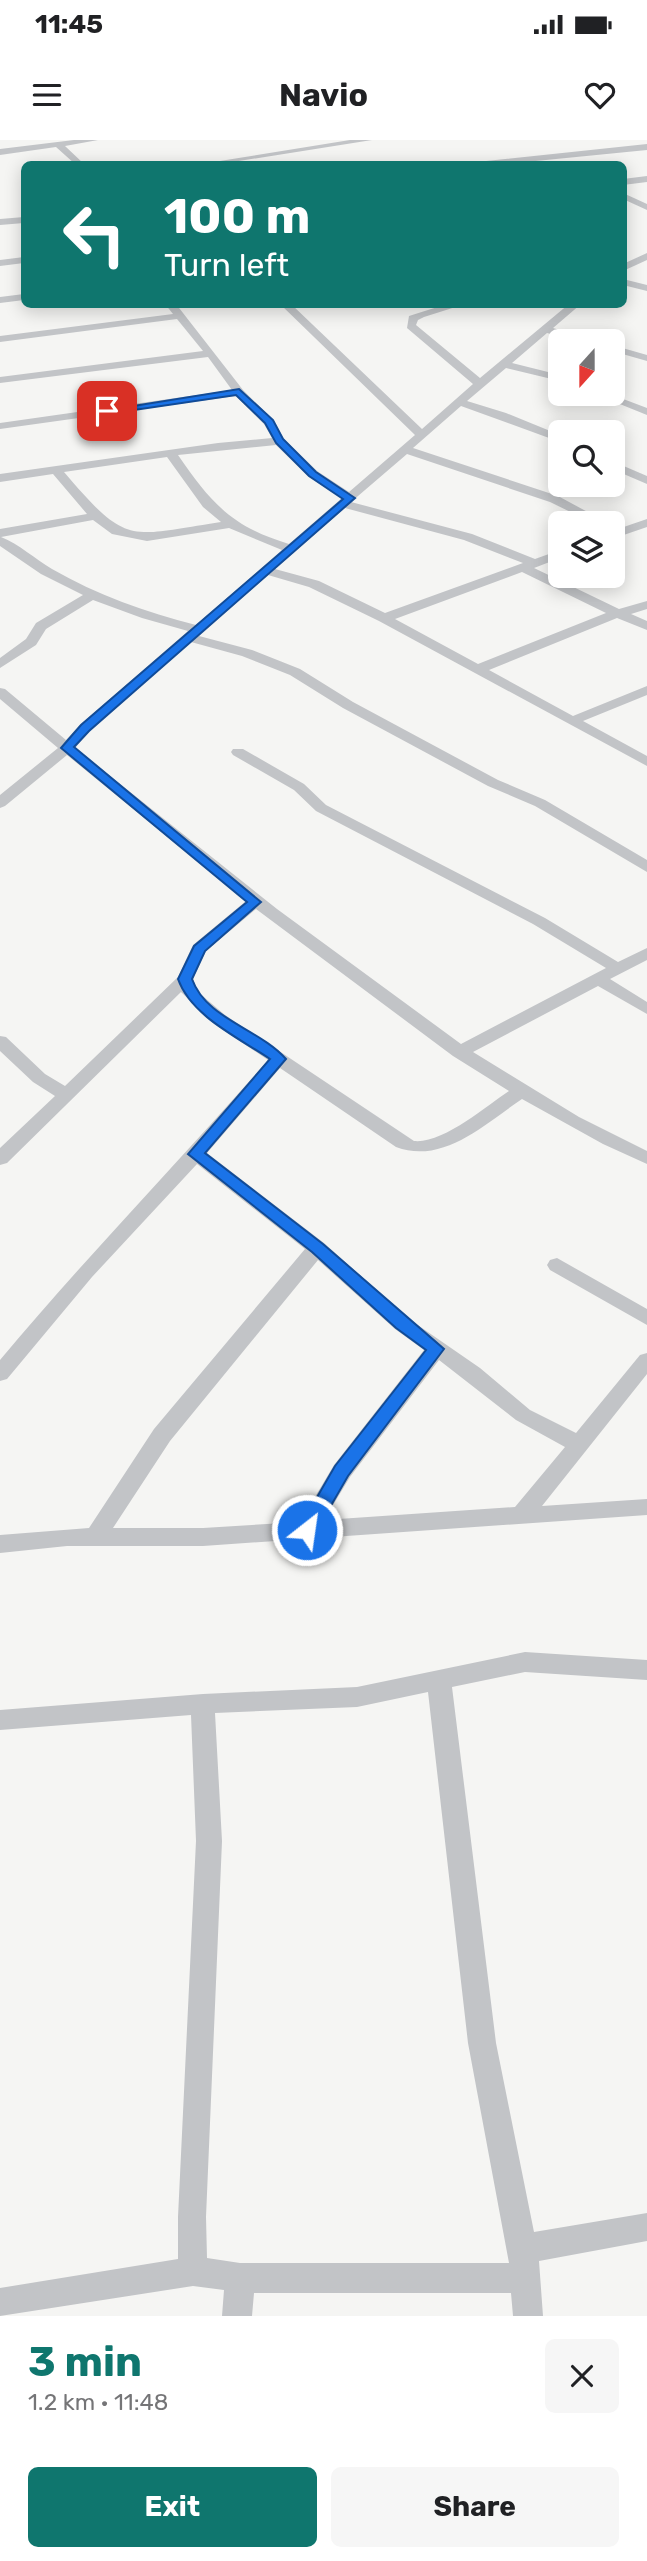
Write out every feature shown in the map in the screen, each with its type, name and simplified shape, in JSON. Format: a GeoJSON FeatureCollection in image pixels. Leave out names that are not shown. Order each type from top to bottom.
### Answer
{"type":"FeatureCollection","features":[{"type":"Feature","properties":{"kind":"street"},"geometry":{"type":"LineString","coordinates":[[1,152],[94,140]]}},
{"type":"Feature","properties":{"kind":"street"},"geometry":{"type":"LineString","coordinates":[[225,161],[368,140]]}},
{"type":"Feature","properties":{"kind":"street"},"geometry":{"type":"LineString","coordinates":[[58,145],[77,161]]}},
{"type":"Feature","properties":{"kind":"street"},"geometry":{"type":"LineString","coordinates":[[514,161],[647,147]]}},
{"type":"Feature","properties":{"kind":"street"},"geometry":{"type":"LineString","coordinates":[[627,182],[647,179]]}},
{"type":"Feature","properties":{"kind":"street"},"geometry":{"type":"LineString","coordinates":[[627,197],[647,208]]}},
{"type":"Feature","properties":{"kind":"street"},"geometry":{"type":"LineString","coordinates":[[635,212],[647,208]]}},
{"type":"Feature","properties":{"kind":"street"},"geometry":{"type":"LineString","coordinates":[[0,222],[21,220]]}},
{"type":"Feature","properties":{"kind":"street"},"geometry":{"type":"LineString","coordinates":[[627,266],[647,256]]}},
{"type":"Feature","properties":{"kind":"street"},"geometry":{"type":"LineString","coordinates":[[0,263],[21,260]]}},
{"type":"Feature","properties":{"kind":"street"},"geometry":{"type":"LineString","coordinates":[[627,283],[647,288]]}},
{"type":"Feature","properties":{"kind":"street"},"geometry":{"type":"LineString","coordinates":[[0,300],[21,297]]}},
{"type":"Feature","properties":{"kind":"street"},"geometry":{"type":"LineString","coordinates":[[173,308],[239,392],[270,422],[279,441],[313,474],[347,501],[468,537],[530,565],[601,606],[647,626]]}},
{"type":"Feature","properties":{"kind":"street"},"geometry":{"type":"LineString","coordinates":[[289,308],[423,436]]}},
{"type":"Feature","properties":{"kind":"street"},"geometry":{"type":"LineString","coordinates":[[445,308],[414,318],[411,326],[480,384]]}},
{"type":"Feature","properties":{"kind":"street"},"geometry":{"type":"LineString","coordinates":[[0,803],[67,748],[85,728],[480,384],[572,308]]}},
{"type":"Feature","properties":{"kind":"street"},"geometry":{"type":"LineString","coordinates":[[0,339],[180,316]]}},
{"type":"Feature","properties":{"kind":"street"},"geometry":{"type":"LineString","coordinates":[[625,352],[647,358]]}},
{"type":"Feature","properties":{"kind":"street"},"geometry":{"type":"LineString","coordinates":[[0,380],[211,353]]}},
{"type":"Feature","properties":{"kind":"street"},"geometry":{"type":"LineString","coordinates":[[506,365],[548,375]]}},
{"type":"Feature","properties":{"kind":"street"},"geometry":{"type":"LineString","coordinates":[[0,426],[239,392]]}},
{"type":"Feature","properties":{"kind":"street"},"geometry":{"type":"LineString","coordinates":[[460,402],[502,415],[548,434]]}},
{"type":"Feature","properties":{"kind":"street"},"geometry":{"type":"LineString","coordinates":[[625,403],[647,412]]}},
{"type":"Feature","properties":{"kind":"street"},"geometry":{"type":"LineString","coordinates":[[0,478],[170,453],[279,441]]}},
{"type":"Feature","properties":{"kind":"street"},"geometry":{"type":"LineString","coordinates":[[407,450],[554,499],[578,511]]}},
{"type":"Feature","properties":{"kind":"street"},"geometry":{"type":"LineString","coordinates":[[170,453],[207,505],[229,525],[256,539],[292,549]]}},
{"type":"Feature","properties":{"kind":"street"},"geometry":{"type":"LineString","coordinates":[[55,469],[104,523],[138,538],[229,525]]}},
{"type":"Feature","properties":{"kind":"street"},"geometry":{"type":"LineString","coordinates":[[625,470],[647,480]]}},
{"type":"Feature","properties":{"kind":"street"},"geometry":{"type":"LineString","coordinates":[[0,533],[97,516]]}},
{"type":"Feature","properties":{"kind":"street"},"geometry":{"type":"LineString","coordinates":[[625,528],[647,523]]}},
{"type":"Feature","properties":{"kind":"street"},"geometry":{"type":"LineString","coordinates":[[0,540],[27,561],[92,595],[295,672],[348,705],[492,783],[540,803],[647,867]]}},
{"type":"Feature","properties":{"kind":"street"},"geometry":{"type":"LineString","coordinates":[[384,618],[548,558]]}},
{"type":"Feature","properties":{"kind":"street"},"geometry":{"type":"LineString","coordinates":[[266,571],[314,583],[384,618],[647,762]]}},
{"type":"Feature","properties":{"kind":"street"},"geometry":{"type":"LineString","coordinates":[[0,664],[31,642],[41,626],[92,595]]}},
{"type":"Feature","properties":{"kind":"street"},"geometry":{"type":"LineString","coordinates":[[478,669],[538,643],[647,605]]}},
{"type":"Feature","properties":{"kind":"street"},"geometry":{"type":"LineString","coordinates":[[572,721],[647,690]]}},
{"type":"Feature","properties":{"kind":"street"},"geometry":{"type":"LineString","coordinates":[[0,692],[255,902],[459,1052],[591,1133],[647,1158]]}},
{"type":"Feature","properties":{"kind":"street"},"geometry":{"type":"LineString","coordinates":[[238,752],[299,787],[321,808],[539,921],[617,968]]}},
{"type":"Feature","properties":{"kind":"street"},"geometry":{"type":"LineString","coordinates":[[0,1159],[185,979],[199,949],[255,902]]}},
{"type":"Feature","properties":{"kind":"street"},"geometry":{"type":"LineString","coordinates":[[459,1052],[647,953]]}},
{"type":"Feature","properties":{"kind":"street"},"geometry":{"type":"LineString","coordinates":[[597,978],[647,1009]]}},
{"type":"Feature","properties":{"kind":"street"},"geometry":{"type":"LineString","coordinates":[[185,979],[190,994],[219,1019],[403,1143],[413,1147],[426,1147],[445,1140],[522,1091]]}},
{"type":"Feature","properties":{"kind":"street"},"geometry":{"type":"LineString","coordinates":[[0,1041],[39,1078],[65,1094]]}},
{"type":"Feature","properties":{"kind":"street"},"geometry":{"type":"LineString","coordinates":[[0,1374],[85,1272],[196,1154],[279,1059]]}},
{"type":"Feature","properties":{"kind":"street"},"geometry":{"type":"LineString","coordinates":[[196,1154],[317,1248],[402,1324],[473,1373],[523,1415],[578,1444]]}},
{"type":"Feature","properties":{"kind":"street"},"geometry":{"type":"LineString","coordinates":[[96,1536],[162,1435],[317,1248]]}},
{"type":"Feature","properties":{"kind":"street"},"geometry":{"type":"LineString","coordinates":[[557,1265],[647,1318]]}},
{"type":"Feature","properties":{"kind":"street"},"geometry":{"type":"LineString","coordinates":[[307,1530],[342,1471],[436,1349]]}},
{"type":"Feature","properties":{"kind":"street"},"geometry":{"type":"LineString","coordinates":[[520,1517],[647,1360]]}},
{"type":"Feature","properties":{"kind":"street"},"geometry":{"type":"LineString","coordinates":[[0,1544],[18,1544],[67,1536],[203,1537],[647,1507]]}},
{"type":"Feature","properties":{"kind":"street"},"geometry":{"type":"LineString","coordinates":[[0,1720],[203,1704],[357,1697],[525,1662],[647,1671]]}},
{"type":"Feature","properties":{"kind":"street"},"geometry":{"type":"LineString","coordinates":[[439,1681],[482,2043],[523,2249],[528,2316]]}},
{"type":"Feature","properties":{"kind":"street"},"geometry":{"type":"LineString","coordinates":[[193,2271],[192,2217],[209,1841],[203,1704]]}},
{"type":"Feature","properties":{"kind":"street"},"geometry":{"type":"LineString","coordinates":[[523,2249],[647,2227]]}},
{"type":"Feature","properties":{"kind":"street"},"geometry":{"type":"LineString","coordinates":[[0,2303],[193,2271],[240,2278],[525,2278]]}},
{"type":"Feature","properties":{"kind":"street"},"geometry":{"type":"LineString","coordinates":[[237,2316],[240,2278]]}},
{"type":"Feature","properties":{"kind":"route"},"geometry":{"type":"LineString","coordinates":[[107,411],[239,392],[270,422],[279,441],[313,474],[350,498],[85,728],[67,748],[255,902],[199,949],[185,979],[190,994],[219,1019],[279,1059],[196,1154],[317,1248],[402,1324],[436,1349],[342,1471],[307,1530]]}}]}
